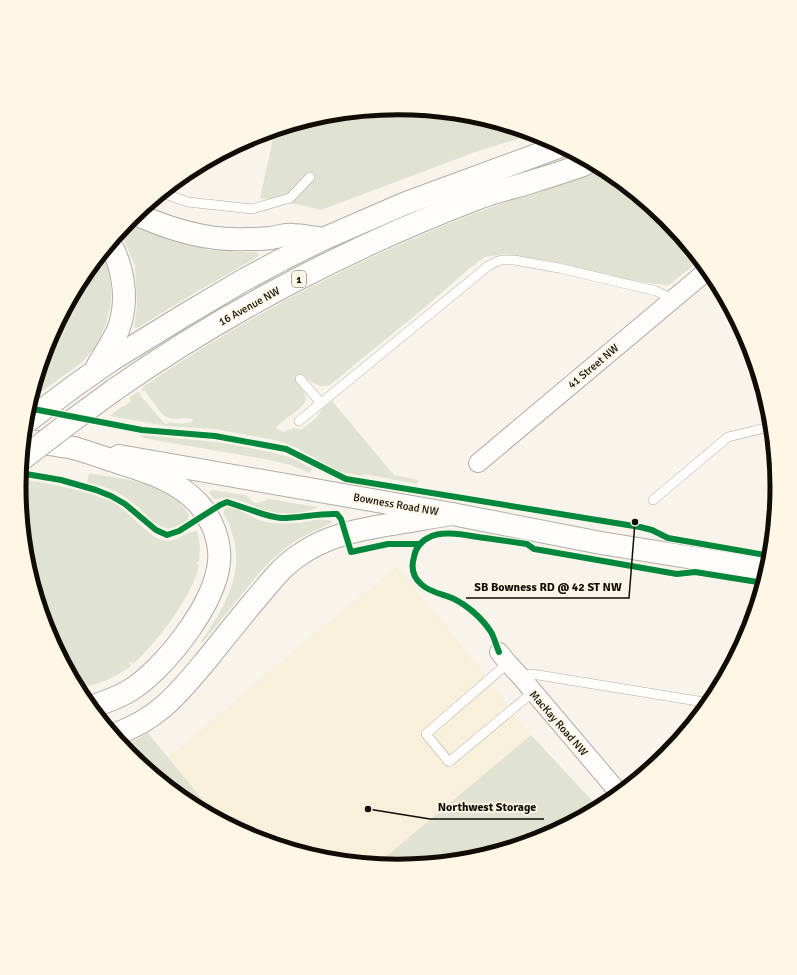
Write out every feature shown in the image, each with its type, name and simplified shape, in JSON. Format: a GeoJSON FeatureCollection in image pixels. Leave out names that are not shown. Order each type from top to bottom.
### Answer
{"type":"FeatureCollection","features":[{"type":"Feature","properties":{"kind":"main road","name":"1"},"geometry":{"type":"LineString","coordinates":[[33,417],[85,378],[141,342],[230,288],[281,260],[323,239],[406,203],[554,149]]}},
{"type":"Feature","properties":{"kind":"main road","name":"16 Avenue NW"},"geometry":{"type":"LineString","coordinates":[[28,455],[114,390],[206,331],[287,285],[406,228],[477,199],[584,164]]}},
{"type":"Feature","properties":{"kind":"main road"},"geometry":{"type":"LineString","coordinates":[[143,217],[176,230],[214,238],[268,238],[291,234],[323,239]]}},
{"type":"Feature","properties":{"kind":"main road"},"geometry":{"type":"LineString","coordinates":[[85,378],[117,332],[124,306],[121,270],[113,249]]}},
{"type":"Feature","properties":{"kind":"main road","name":"Bowness Road NW"},"geometry":{"type":"LineString","coordinates":[[29,441],[452,514],[601,543],[762,569]]}},
{"type":"Feature","properties":{"kind":"main road"},"geometry":{"type":"LineString","coordinates":[[74,448],[159,476],[178,487],[195,501],[206,515],[216,536],[219,550],[216,579],[210,594],[198,615],[177,645],[154,670],[136,686],[113,699],[96,704]]}},
{"type":"Feature","properties":{"kind":"main road"},"geometry":{"type":"LineString","coordinates":[[118,733],[145,721],[156,714],[172,700],[265,588],[280,571],[298,556],[321,542],[340,535],[374,527],[452,514]]}},
{"type":"Feature","properties":{"kind":"street","name":"41 Street NW"},"geometry":{"type":"LineString","coordinates":[[478,462],[672,300],[704,275]]}},
{"type":"Feature","properties":{"kind":"street","name":"MacKay Road NW"},"geometry":{"type":"LineString","coordinates":[[509,664],[616,789]]}},
{"type":"Feature","properties":{"kind":"lane"},"geometry":{"type":"LineString","coordinates":[[168,195],[188,202],[252,208],[290,198],[310,177]]}},
{"type":"Feature","properties":{"kind":"lane"},"geometry":{"type":"LineString","coordinates":[[299,420],[488,266],[498,261],[514,260],[559,268],[656,291],[672,300]]}},
{"type":"Feature","properties":{"kind":"lane"},"geometry":{"type":"LineString","coordinates":[[300,379],[320,403]]}},
{"type":"Feature","properties":{"kind":"lane"},"geometry":{"type":"LineString","coordinates":[[653,500],[728,437],[766,428]]}},
{"type":"Feature","properties":{"kind":"lane"},"geometry":{"type":"LineString","coordinates":[[533,692],[449,762],[426,734],[509,664],[532,674],[702,703]]}},
{"type":"Feature","properties":{"kind":"shaded area"},"geometry":{"type":"Polygon","coordinates":[[[397,567],[531,735],[383,859],[350,857],[326,853],[256,832],[209,808],[168,758],[307,640],[397,567]]]}},
{"type":"Feature","properties":{"kind":"green space"},"geometry":{"type":"Polygon","coordinates":[[[374,116],[423,116],[471,122],[524,137],[478,151],[321,210],[260,198],[273,137],[326,122],[374,116]]]}},
{"type":"Feature","properties":{"kind":"green space"},"geometry":{"type":"Polygon","coordinates":[[[595,172],[644,207],[679,242],[696,263],[669,285],[617,278],[552,261],[502,254],[485,257],[331,384],[323,386],[315,384],[302,374],[295,379],[305,394],[305,402],[276,428],[283,432],[294,428],[301,430],[316,418],[325,406],[332,401],[394,475],[418,480],[417,484],[364,474],[364,471],[363,476],[340,472],[297,448],[275,440],[215,429],[166,426],[110,416],[131,401],[129,398],[137,392],[141,393],[140,395],[165,424],[169,422],[184,423],[193,421],[189,418],[171,419],[166,417],[145,391],[142,391],[143,387],[228,333],[317,284],[409,240],[528,194],[595,172]]]}},
{"type":"Feature","properties":{"kind":"green space"},"geometry":{"type":"Polygon","coordinates":[[[134,225],[166,239],[209,250],[257,252],[259,256],[139,327],[134,328],[137,305],[135,266],[122,238],[134,225]]]}},
{"type":"Feature","properties":{"kind":"green space"},"geometry":{"type":"Polygon","coordinates":[[[104,260],[107,266],[111,284],[111,303],[106,324],[96,347],[81,363],[38,394],[54,345],[64,323],[76,301],[104,260]]]}},
{"type":"Feature","properties":{"kind":"green space"},"geometry":{"type":"Polygon","coordinates":[[[140,435],[217,442],[270,452],[289,457],[312,468],[310,473],[291,465],[270,460],[143,438],[140,435]]]}},
{"type":"Feature","properties":{"kind":"green space"},"geometry":{"type":"Polygon","coordinates":[[[89,473],[144,483],[164,491],[180,502],[189,515],[188,520],[175,527],[163,527],[151,520],[138,507],[122,495],[105,487],[87,482],[89,473]]]}},
{"type":"Feature","properties":{"kind":"green space"},"geometry":{"type":"Polygon","coordinates":[[[26,480],[74,489],[110,501],[121,508],[151,534],[162,540],[173,540],[188,533],[197,531],[200,546],[199,562],[196,564],[199,565],[196,577],[182,604],[152,645],[133,664],[131,662],[129,663],[131,666],[106,680],[84,687],[76,674],[54,630],[46,607],[33,560],[29,536],[26,480]]]}},
{"type":"Feature","properties":{"kind":"green space"},"geometry":{"type":"Polygon","coordinates":[[[211,490],[246,495],[256,503],[269,499],[318,507],[313,510],[299,513],[270,512],[242,501],[225,498],[214,499],[209,493],[211,490]]]}},
{"type":"Feature","properties":{"kind":"green space"},"geometry":{"type":"Polygon","coordinates":[[[231,507],[259,520],[268,522],[301,523],[328,520],[333,522],[302,537],[274,558],[259,573],[203,642],[201,641],[229,594],[236,567],[234,540],[224,514],[225,508],[231,507]]]}},
{"type":"Feature","properties":{"kind":"green space"},"geometry":{"type":"Polygon","coordinates":[[[148,733],[210,808],[153,768],[128,743],[148,733]]]}},
{"type":"Feature","properties":{"kind":"green space"},"geometry":{"type":"Polygon","coordinates":[[[531,735],[595,804],[563,822],[541,832],[495,847],[447,857],[383,859],[531,735]]]}},
{"type":"Feature","properties":{"kind":"cycle path"},"geometry":{"type":"LineString","coordinates":[[34,409],[142,430],[215,436],[286,449],[346,479],[640,527],[652,530],[668,538],[765,555]]}},
{"type":"Feature","properties":{"kind":"cycle path"},"geometry":{"type":"LineString","coordinates":[[27,474],[61,480],[111,496],[125,504],[156,530],[167,535],[179,531],[227,502],[281,518],[337,514],[341,519],[351,552],[388,544],[420,544]]}},
{"type":"Feature","properties":{"kind":"cycle path"},"geometry":{"type":"LineString","coordinates":[[499,652],[491,632],[474,612],[452,598],[428,589],[421,584],[414,575],[413,561],[415,554],[425,539],[441,534],[464,535],[527,544],[534,549],[677,574],[695,572],[758,582]]}},
{"type":"Feature","properties":{"kind":"place","name":"SB Bowness RD @ 42 ST NW"},"geometry":{"type":"Point","coordinates":[635,522]}},
{"type":"Feature","properties":{"kind":"place","name":"Northwest Storage"},"geometry":{"type":"Point","coordinates":[368,809]}}]}
